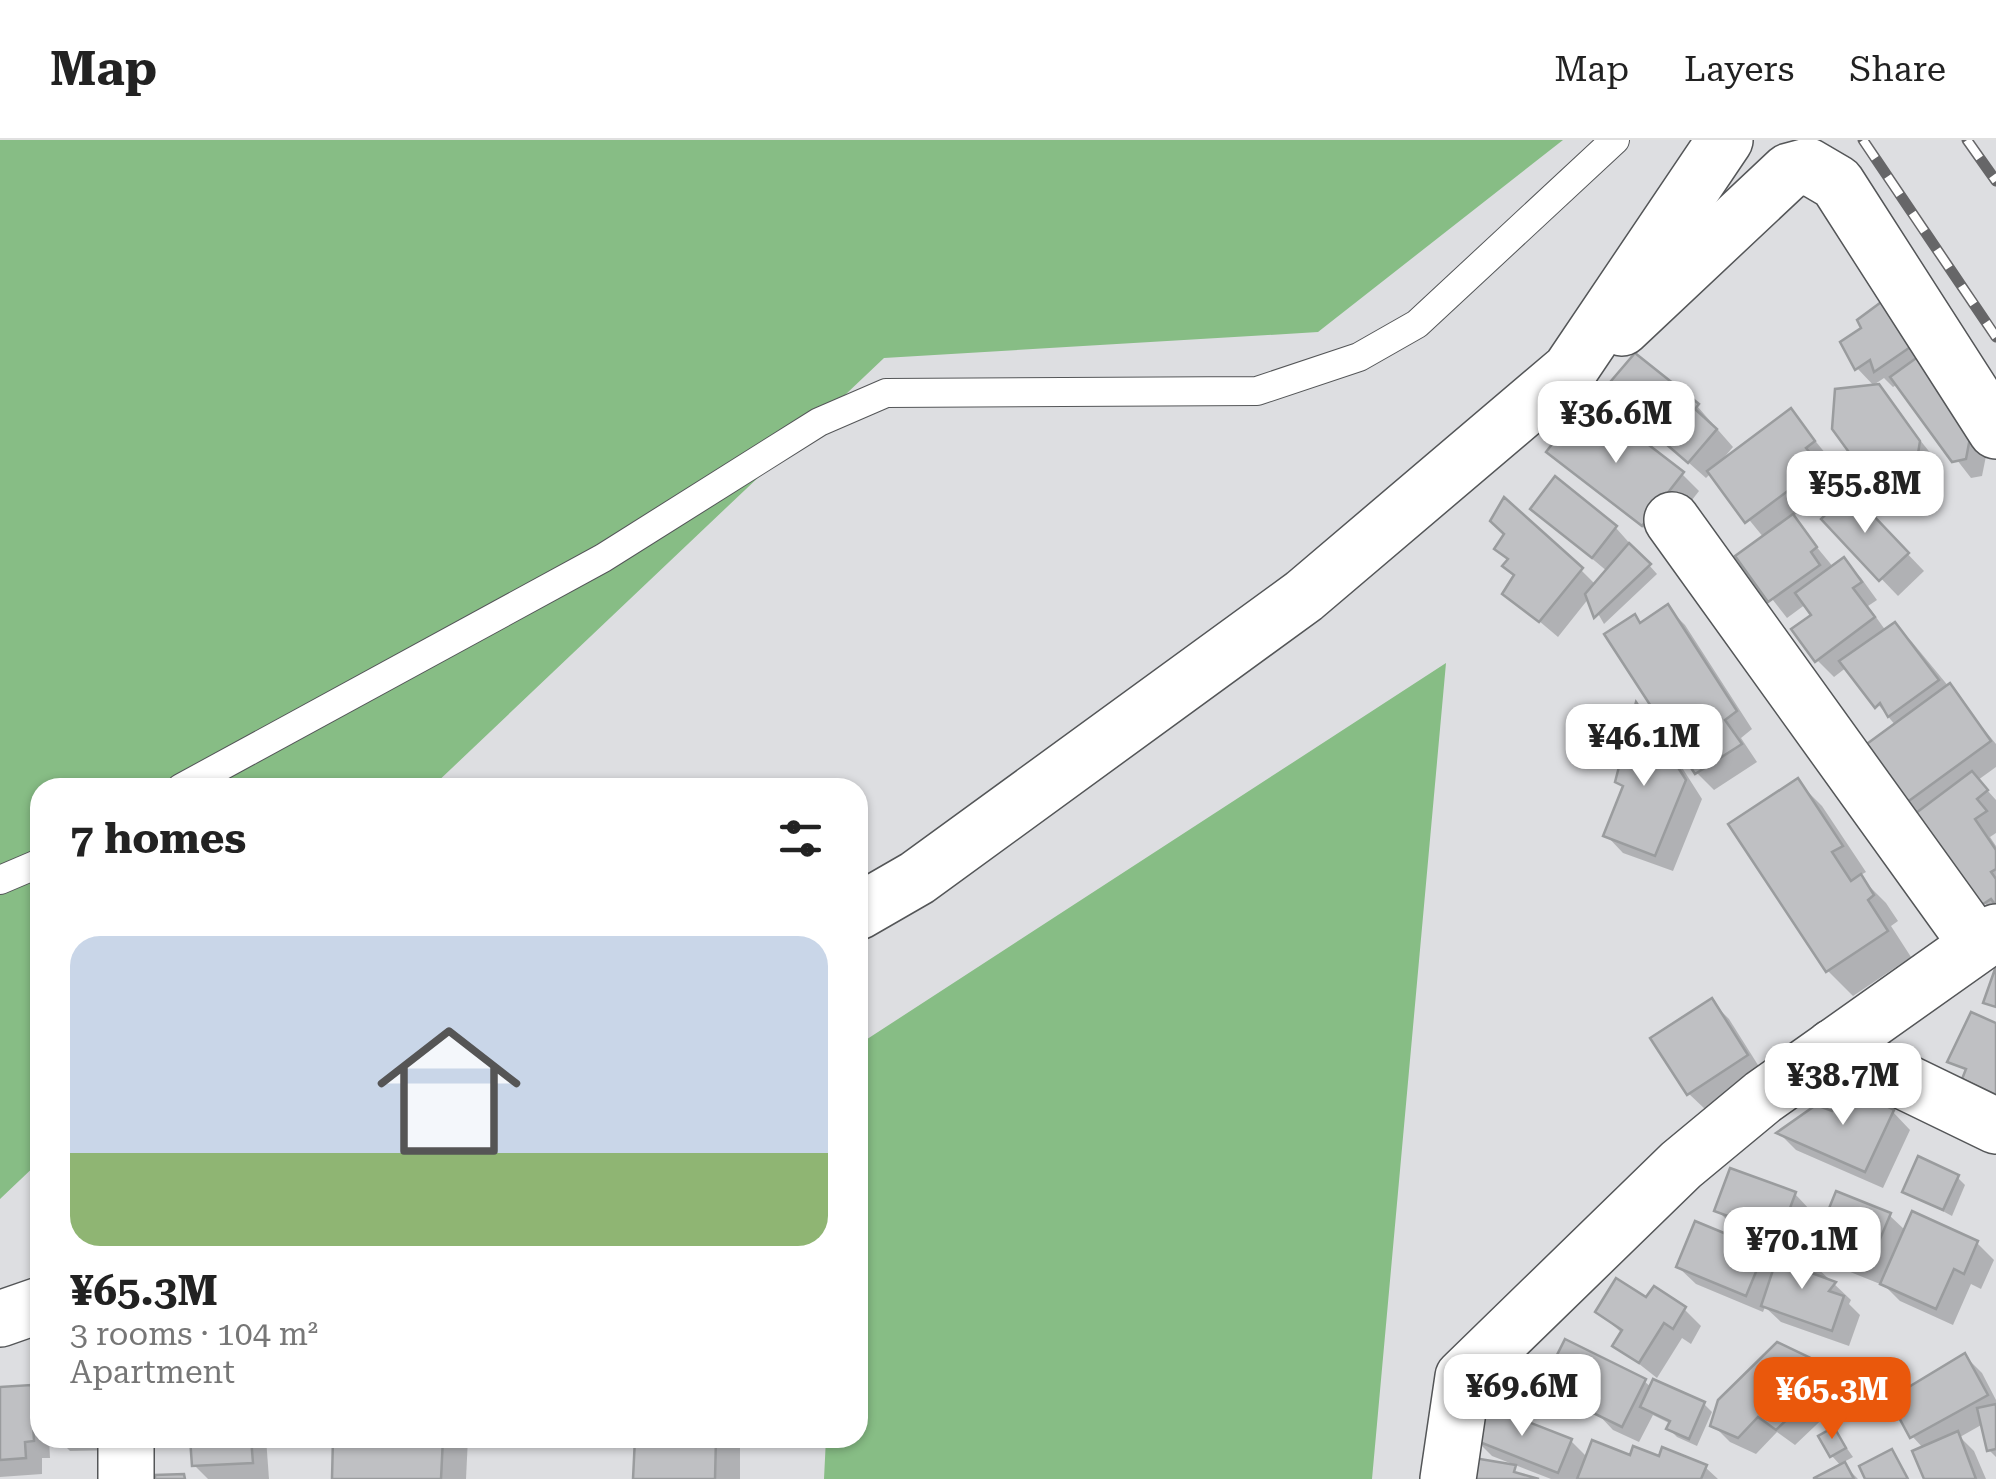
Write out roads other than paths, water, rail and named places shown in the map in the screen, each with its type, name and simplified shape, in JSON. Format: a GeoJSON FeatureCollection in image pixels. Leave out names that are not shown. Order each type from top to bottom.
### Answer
{"type":"FeatureCollection","features":[{"type":"Feature","properties":{"kind":"street"},"geometry":{"type":"LineString","coordinates":[[868,906],[917,878],[1304,596],[1570,370],[1725,140]]}},
{"type":"Feature","properties":{"kind":"street"},"geometry":{"type":"LineString","coordinates":[[1591,336],[1616,333],[1789,171],[1808,166],[1837,183],[1996,431]]}},
{"type":"Feature","properties":{"kind":"street"},"geometry":{"type":"LineString","coordinates":[[1448,1479],[1464,1378],[1681,1165],[1762,1097],[1986,938],[1672,520]]}},
{"type":"Feature","properties":{"kind":"street"},"geometry":{"type":"LineString","coordinates":[[1833,1047],[1996,1126]]}},
{"type":"Feature","properties":{"kind":"street"},"geometry":{"type":"LineString","coordinates":[[0,1319],[30,1308]]}},
{"type":"Feature","properties":{"kind":"street"},"geometry":{"type":"LineString","coordinates":[[126,1448],[126,1479]]}},
{"type":"Feature","properties":{"kind":"lane"},"geometry":{"type":"LineString","coordinates":[[199,778],[604,558],[819,422],[886,393],[1257,391],[1359,357],[1417,324],[1615,140]]}},
{"type":"Feature","properties":{"kind":"lane"},"geometry":{"type":"LineString","coordinates":[[0,880],[30,867]]}},
{"type":"Feature","properties":{"kind":"railway"},"geometry":{"type":"LineString","coordinates":[[1863,140],[1996,337]]}},
{"type":"Feature","properties":{"kind":"railway"},"geometry":{"type":"LineString","coordinates":[[1967,140],[1996,181]]}}]}
